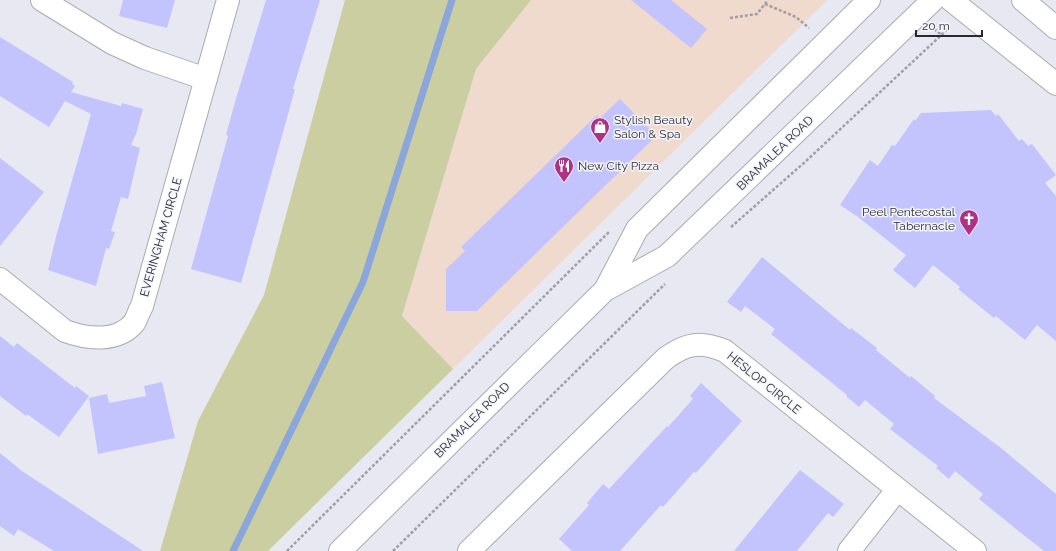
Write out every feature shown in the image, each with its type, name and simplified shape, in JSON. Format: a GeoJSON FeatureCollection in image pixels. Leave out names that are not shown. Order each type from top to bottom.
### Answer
{"type":"FeatureCollection","features":[{"type":"Feature","properties":{"kind":"street"},"geometry":{"type":"LineString","coordinates":[[42,0],[112,43],[152,60],[206,79]]}},
{"type":"Feature","properties":{"kind":"street","name":"EVERINGHAM CIRCLE"},"geometry":{"type":"LineString","coordinates":[[0,279],[65,331],[95,338],[122,332],[135,322],[142,306],[228,0]]}},
{"type":"Feature","properties":{"kind":"street","name":"BRAMALEA ROAD"},"geometry":{"type":"LineString","coordinates":[[605,290],[637,229],[869,0]]}},
{"type":"Feature","properties":{"kind":"street","name":"BRAMALEA ROAD"},"geometry":{"type":"LineString","coordinates":[[340,551],[605,290],[667,256],[933,0]]}},
{"type":"Feature","properties":{"kind":"street"},"geometry":{"type":"LineString","coordinates":[[951,0],[1056,84]]}},
{"type":"Feature","properties":{"kind":"street"},"geometry":{"type":"LineString","coordinates":[[1023,0],[1056,28]]}},
{"type":"Feature","properties":{"kind":"street","name":"HESLOP CIRCLE"},"geometry":{"type":"LineString","coordinates":[[469,551],[666,358],[687,345],[712,346],[725,351],[975,551]]}},
{"type":"Feature","properties":{"kind":"street"},"geometry":{"type":"LineString","coordinates":[[848,551],[897,490]]}},
{"type":"Feature","properties":{"kind":"path"},"geometry":{"type":"LineString","coordinates":[[730,18],[757,14],[768,0]]}},
{"type":"Feature","properties":{"kind":"path"},"geometry":{"type":"LineString","coordinates":[[765,4],[796,17],[813,31]]}},
{"type":"Feature","properties":{"kind":"path"},"geometry":{"type":"LineString","coordinates":[[729,230],[942,35]]}},
{"type":"Feature","properties":{"kind":"path"},"geometry":{"type":"LineString","coordinates":[[287,551],[614,228]]}},
{"type":"Feature","properties":{"kind":"path"},"geometry":{"type":"LineString","coordinates":[[393,551],[669,280]]}},
{"type":"Feature","properties":{"kind":"shaded area"},"geometry":{"type":"Polygon","coordinates":[[[531,0],[827,0],[453,369],[402,316],[476,69],[531,0]]]}},
{"type":"Feature","properties":{"kind":"green space"},"geometry":{"type":"Polygon","coordinates":[[[345,0],[531,0],[476,69],[402,316],[453,369],[268,551],[160,551],[198,421],[264,295],[345,0]]]}},
{"type":"Feature","properties":{"kind":"building"},"geometry":{"type":"Polygon","coordinates":[[[123,0],[175,0],[167,28],[119,16],[123,0]]]}},
{"type":"Feature","properties":{"kind":"building"},"geometry":{"type":"Polygon","coordinates":[[[266,0],[320,0],[293,89],[295,89],[241,283],[191,269],[228,136],[226,135],[235,102],[266,0]]]}},
{"type":"Feature","properties":{"kind":"building"},"geometry":{"type":"Polygon","coordinates":[[[631,0],[671,0],[707,29],[691,48],[631,0]]]}},
{"type":"Feature","properties":{"kind":"building"},"geometry":{"type":"Polygon","coordinates":[[[0,37],[73,82],[72,84],[75,86],[71,92],[121,106],[122,103],[143,109],[136,134],[131,145],[140,148],[128,199],[121,197],[111,231],[115,232],[109,249],[106,248],[96,286],[48,270],[91,114],[65,101],[49,127],[0,96],[0,37]]]}},
{"type":"Feature","properties":{"kind":"building"},"geometry":{"type":"Polygon","coordinates":[[[620,99],[656,136],[477,311],[446,311],[446,269],[465,251],[461,247],[597,115],[600,118],[620,99]]]}},
{"type":"Feature","properties":{"kind":"building","name":"Peel Pentecostal Tabernacle"},"geometry":{"type":"Polygon","coordinates":[[[991,110],[996,116],[998,114],[1019,141],[1022,139],[1028,146],[1032,144],[1056,175],[1045,183],[1056,196],[1056,341],[1037,325],[1025,340],[996,316],[994,318],[958,289],[960,287],[933,265],[915,288],[893,270],[906,255],[858,217],[840,205],[870,160],[878,166],[892,145],[895,146],[914,119],[915,121],[921,113],[991,110]]]}},
{"type":"Feature","properties":{"kind":"building"},"geometry":{"type":"Polygon","coordinates":[[[0,158],[44,192],[0,246],[0,158]]]}},
{"type":"Feature","properties":{"kind":"building"},"geometry":{"type":"Polygon","coordinates":[[[762,257],[850,330],[851,328],[877,348],[876,350],[935,396],[934,398],[1001,448],[1056,494],[1056,551],[1044,551],[1021,533],[979,499],[983,494],[955,471],[949,479],[936,468],[938,466],[890,429],[894,424],[865,400],[859,407],[846,396],[847,395],[771,334],[775,329],[745,306],[741,312],[727,302],[762,257]]]}},
{"type":"Feature","properties":{"kind":"building"},"geometry":{"type":"Polygon","coordinates":[[[0,336],[14,347],[17,343],[75,388],[76,386],[89,396],[59,437],[27,414],[26,416],[0,396],[0,336]]]}},
{"type":"Feature","properties":{"kind":"building"},"geometry":{"type":"Polygon","coordinates":[[[162,382],[175,438],[98,454],[89,398],[107,394],[109,403],[146,396],[144,386],[162,382]]]}},
{"type":"Feature","properties":{"kind":"building"},"geometry":{"type":"Polygon","coordinates":[[[701,383],[742,421],[696,473],[694,472],[663,507],[661,505],[620,551],[572,551],[559,539],[589,505],[587,503],[603,484],[609,489],[667,426],[668,427],[693,399],[690,396],[701,383]]]}},
{"type":"Feature","properties":{"kind":"building"},"geometry":{"type":"Polygon","coordinates":[[[0,453],[22,471],[143,551],[54,551],[18,529],[14,536],[0,526],[0,453]]]}},
{"type":"Feature","properties":{"kind":"building"},"geometry":{"type":"Polygon","coordinates":[[[800,470],[844,504],[833,517],[828,513],[797,551],[734,551],[800,470]]]}},
{"type":"Feature","properties":{"kind":"waterway"},"geometry":{"type":"LineString","coordinates":[[233,551],[363,282],[452,0]]}},
{"type":"Feature","properties":{"kind":"place","name":"Stylish Beauty Salon & Spa"},"geometry":{"type":"Point","coordinates":[600,144]}},
{"type":"Feature","properties":{"kind":"place","name":"New City Pizza"},"geometry":{"type":"Point","coordinates":[564,183]}},
{"type":"Feature","properties":{"kind":"place","name":"Peel Pentecostal Tabernacle"},"geometry":{"type":"Point","coordinates":[969,236]}}]}
